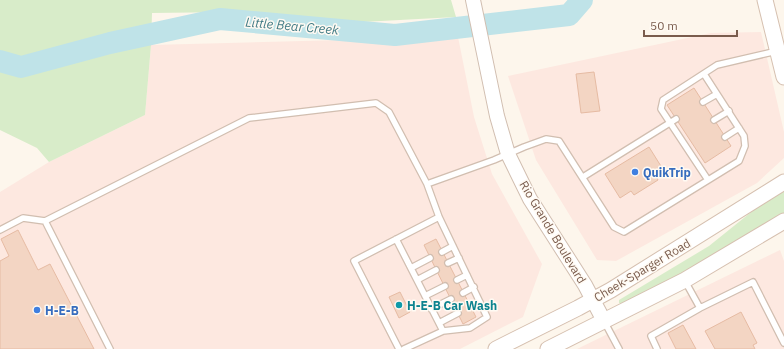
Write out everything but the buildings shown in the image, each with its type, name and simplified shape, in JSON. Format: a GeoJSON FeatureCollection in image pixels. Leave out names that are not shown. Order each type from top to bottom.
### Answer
{"type":"FeatureCollection","features":[{"type":"Feature","properties":{"kind":"main road"},"geometry":{"type":"LineString","coordinates":[[765,0],[783,70]]}},
{"type":"Feature","properties":{"kind":"main road","name":"Cheek-Sparger Road"},"geometry":{"type":"LineString","coordinates":[[496,349],[594,300],[784,182]]}},
{"type":"Feature","properties":{"kind":"main road","name":"Cheek-Sparger Road"},"geometry":{"type":"LineString","coordinates":[[548,349],[684,280],[784,221]]}},
{"type":"Feature","properties":{"kind":"main road"},"geometry":{"type":"LineString","coordinates":[[763,234],[784,234]]}},
{"type":"Feature","properties":{"kind":"street","name":"Rio Grande Boulevard"},"geometry":{"type":"LineString","coordinates":[[473,0],[497,116],[508,154],[530,198],[594,300],[604,321]]}},
{"type":"Feature","properties":{"kind":"lane"},"geometry":{"type":"LineString","coordinates":[[708,180],[662,109],[663,100],[717,65],[778,51]]}},
{"type":"Feature","properties":{"kind":"lane"},"geometry":{"type":"LineString","coordinates":[[427,184],[508,154],[524,146],[546,139],[560,141],[614,227],[624,232],[739,161],[745,146],[744,136],[704,74]]}},
{"type":"Feature","properties":{"kind":"lane"},"geometry":{"type":"LineString","coordinates":[[703,102],[717,94]]}},
{"type":"Feature","properties":{"kind":"lane"},"geometry":{"type":"LineString","coordinates":[[0,230],[23,218],[45,221],[249,118],[376,104],[389,112],[427,184],[440,217],[487,317],[470,328],[443,331],[404,349]]}},
{"type":"Feature","properties":{"kind":"lane"},"geometry":{"type":"LineString","coordinates":[[714,120],[729,111]]}},
{"type":"Feature","properties":{"kind":"lane"},"geometry":{"type":"LineString","coordinates":[[583,177],[676,119]]}},
{"type":"Feature","properties":{"kind":"lane"},"geometry":{"type":"LineString","coordinates":[[725,137],[739,128]]}},
{"type":"Feature","properties":{"kind":"lane"},"geometry":{"type":"LineString","coordinates":[[682,140],[688,137]]}},
{"type":"Feature","properties":{"kind":"lane"},"geometry":{"type":"LineString","coordinates":[[693,158],[699,154]]}},
{"type":"Feature","properties":{"kind":"lane"},"geometry":{"type":"LineString","coordinates":[[399,349],[354,260],[440,217]]}},
{"type":"Feature","properties":{"kind":"lane"},"geometry":{"type":"LineString","coordinates":[[45,221],[110,349]]}},
{"type":"Feature","properties":{"kind":"lane"},"geometry":{"type":"LineString","coordinates":[[396,239],[443,331]]}},
{"type":"Feature","properties":{"kind":"lane"},"geometry":{"type":"LineString","coordinates":[[442,252],[454,246]]}},
{"type":"Feature","properties":{"kind":"lane"},"geometry":{"type":"LineString","coordinates":[[410,268],[430,258]]}},
{"type":"Feature","properties":{"kind":"lane"},"geometry":{"type":"LineString","coordinates":[[448,263],[459,258]]}},
{"type":"Feature","properties":{"kind":"lane"},"geometry":{"type":"LineString","coordinates":[[416,280],[436,270]]}},
{"type":"Feature","properties":{"kind":"lane"},"geometry":{"type":"LineString","coordinates":[[457,280],[468,275]]}},
{"type":"Feature","properties":{"kind":"lane"},"geometry":{"type":"LineString","coordinates":[[684,280],[700,308]]}},
{"type":"Feature","properties":{"kind":"lane"},"geometry":{"type":"LineString","coordinates":[[657,349],[651,336],[700,308],[753,282],[784,343]]}},
{"type":"Feature","properties":{"kind":"lane"},"geometry":{"type":"LineString","coordinates":[[425,296],[445,286]]}},
{"type":"Feature","properties":{"kind":"lane"},"geometry":{"type":"LineString","coordinates":[[463,293],[474,287]]}},
{"type":"Feature","properties":{"kind":"lane"},"geometry":{"type":"LineString","coordinates":[[431,309],[451,299]]}},
{"type":"Feature","properties":{"kind":"lane"},"geometry":{"type":"LineString","coordinates":[[470,307],[480,302]]}},
{"type":"Feature","properties":{"kind":"lane"},"geometry":{"type":"LineString","coordinates":[[439,323],[458,313]]}},
{"type":"Feature","properties":{"kind":"lane"},"geometry":{"type":"LineString","coordinates":[[604,321],[619,349]]}},
{"type":"Feature","properties":{"kind":"shaded area"},"geometry":{"type":"Polygon","coordinates":[[[761,32],[784,132],[784,158],[757,183],[616,261],[597,260],[536,160],[508,76],[711,33],[761,32]]]}},
{"type":"Feature","properties":{"kind":"shaded area"},"geometry":{"type":"Polygon","coordinates":[[[458,37],[474,117],[492,174],[542,264],[523,317],[460,349],[0,349],[0,192],[49,162],[145,115],[151,45],[458,37]]]}},
{"type":"Feature","properties":{"kind":"shaded area"},"geometry":{"type":"Polygon","coordinates":[[[780,250],[784,261],[784,349],[577,349],[780,250]]]}},
{"type":"Feature","properties":{"kind":"green space"},"geometry":{"type":"Polygon","coordinates":[[[0,0],[451,0],[456,17],[362,22],[231,12],[152,13],[145,115],[49,162],[37,148],[0,130],[0,0]]]}},
{"type":"Feature","properties":{"kind":"green space"},"geometry":{"type":"Polygon","coordinates":[[[784,190],[784,215],[686,272],[622,304],[619,303],[619,300],[709,246],[765,201],[784,190]]]}},
{"type":"Feature","properties":{"kind":"waterway","name":"Little Bear Creek"},"geometry":{"type":"LineString","coordinates":[[0,61],[21,67],[110,43],[220,19],[395,35],[569,15],[582,0]]}},
{"type":"Feature","properties":{"kind":"place","name":"QuikTrip"},"geometry":{"type":"Point","coordinates":[635,172]}},
{"type":"Feature","properties":{"kind":"place","name":"H-E-B Car Wash"},"geometry":{"type":"Point","coordinates":[399,305]}},
{"type":"Feature","properties":{"kind":"place","name":"H-E-B"},"geometry":{"type":"Point","coordinates":[37,310]}}]}
